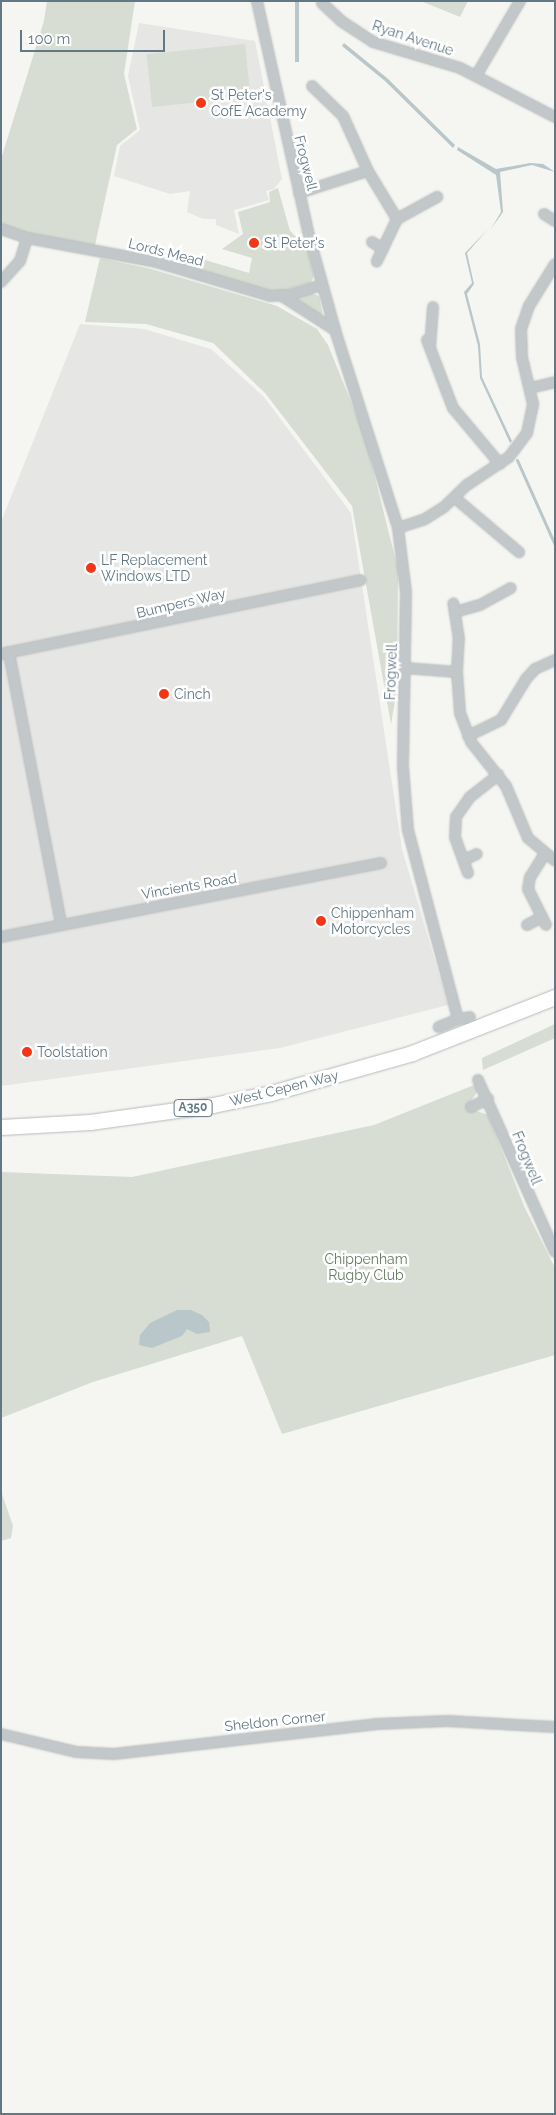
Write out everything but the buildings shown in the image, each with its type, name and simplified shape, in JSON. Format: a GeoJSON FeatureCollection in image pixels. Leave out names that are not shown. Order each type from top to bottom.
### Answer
{"type":"FeatureCollection","features":[{"type":"Feature","properties":{"kind":"highway","name":"West Cepen Way"},"geometry":{"type":"LineString","coordinates":[[1,1126],[90,1122],[213,1105],[271,1093],[412,1053],[555,997]]}},
{"type":"Feature","properties":{"kind":"street","name":"Frogwell"},"geometry":{"type":"LineString","coordinates":[[257,1],[299,193],[322,285],[398,528],[406,592],[403,767],[408,830],[458,1019]]}},
{"type":"Feature","properties":{"kind":"street"},"geometry":{"type":"LineString","coordinates":[[476,76],[520,1]]}},
{"type":"Feature","properties":{"kind":"street","name":"Ryan Avenue"},"geometry":{"type":"LineString","coordinates":[[322,3],[341,21],[373,42],[442,61],[476,76],[555,117]]}},
{"type":"Feature","properties":{"kind":"street"},"geometry":{"type":"LineString","coordinates":[[312,86],[330,99],[343,116],[368,171],[397,219]]}},
{"type":"Feature","properties":{"kind":"street"},"geometry":{"type":"LineString","coordinates":[[299,193],[368,171]]}},
{"type":"Feature","properties":{"kind":"street"},"geometry":{"type":"LineString","coordinates":[[377,261],[397,219],[436,197]]}},
{"type":"Feature","properties":{"kind":"street"},"geometry":{"type":"LineString","coordinates":[[544,214],[553,222]]}},
{"type":"Feature","properties":{"kind":"street","name":"Lords Mead"},"geometry":{"type":"LineString","coordinates":[[1,229],[27,238],[156,262],[266,295],[282,296],[322,285]]}},
{"type":"Feature","properties":{"kind":"street"},"geometry":{"type":"LineString","coordinates":[[1,282],[20,261],[27,238]]}},
{"type":"Feature","properties":{"kind":"street"},"geometry":{"type":"LineString","coordinates":[[372,242],[383,249]]}},
{"type":"Feature","properties":{"kind":"street"},"geometry":{"type":"LineString","coordinates":[[398,528],[425,519],[455,498],[472,482],[500,464],[516,450],[530,428],[534,410],[522,357],[521,329],[529,306],[555,264]]}},
{"type":"Feature","properties":{"kind":"street"},"geometry":{"type":"LineString","coordinates":[[282,296],[335,330]]}},
{"type":"Feature","properties":{"kind":"street"},"geometry":{"type":"LineString","coordinates":[[433,307],[429,344],[453,408],[500,464]]}},
{"type":"Feature","properties":{"kind":"street"},"geometry":{"type":"LineString","coordinates":[[530,388],[555,382]]}},
{"type":"Feature","properties":{"kind":"street"},"geometry":{"type":"LineString","coordinates":[[455,498],[518,552]]}},
{"type":"Feature","properties":{"kind":"street","name":"Bumpers Way"},"geometry":{"type":"LineString","coordinates":[[61,924],[5,653],[360,580]]}},
{"type":"Feature","properties":{"kind":"street"},"geometry":{"type":"LineString","coordinates":[[507,594],[478,606],[454,608],[459,646],[457,672],[458,704],[468,736],[498,775],[512,798],[524,831],[544,855],[555,861]]}},
{"type":"Feature","properties":{"kind":"street"},"geometry":{"type":"LineString","coordinates":[[468,736],[501,720],[526,679],[535,669],[553,663]]}},
{"type":"Feature","properties":{"kind":"street"},"geometry":{"type":"LineString","coordinates":[[405,668],[457,672]]}},
{"type":"Feature","properties":{"kind":"street"},"geometry":{"type":"LineString","coordinates":[[468,872],[454,829],[458,813],[470,797],[498,775]]}},
{"type":"Feature","properties":{"kind":"street"},"geometry":{"type":"LineString","coordinates":[[464,860],[477,854]]}},
{"type":"Feature","properties":{"kind":"street"},"geometry":{"type":"LineString","coordinates":[[527,925],[544,921],[528,886],[544,855]]}},
{"type":"Feature","properties":{"kind":"street","name":"Vincients Road"},"geometry":{"type":"LineString","coordinates":[[1,937],[382,863]]}},
{"type":"Feature","properties":{"kind":"street"},"geometry":{"type":"LineString","coordinates":[[439,1027],[470,1016]]}},
{"type":"Feature","properties":{"kind":"street","name":"Frogwell"},"geometry":{"type":"LineString","coordinates":[[478,1080],[488,1099],[523,1187],[555,1252]]}},
{"type":"Feature","properties":{"kind":"street"},"geometry":{"type":"LineString","coordinates":[[471,1107],[488,1099]]}},
{"type":"Feature","properties":{"kind":"street","name":"Sheldon Corner"},"geometry":{"type":"LineString","coordinates":[[1,1734],[76,1752],[114,1754],[378,1724],[447,1721],[555,1727]]}},
{"type":"Feature","properties":{"kind":"shaded area"},"geometry":{"type":"Polygon","coordinates":[[[295,1],[299,1],[299,62],[295,62],[295,1]]]}},
{"type":"Feature","properties":{"kind":"shaded area","name":"St Peter's CofE Academy"},"geometry":{"type":"Polygon","coordinates":[[[139,23],[255,41],[282,179],[274,189],[266,191],[269,200],[234,210],[239,234],[216,225],[216,219],[203,219],[187,212],[190,191],[170,194],[114,176],[120,146],[140,130],[128,76],[139,23]]]}},
{"type":"Feature","properties":{"kind":"shaded area"},"geometry":{"type":"Polygon","coordinates":[[[344,43],[387,78],[455,145],[453,148],[385,81],[342,46],[344,43]]]}},
{"type":"Feature","properties":{"kind":"shaded area"},"geometry":{"type":"Polygon","coordinates":[[[458,147],[496,169],[530,163],[543,164],[555,172],[532,165],[500,172],[503,212],[491,229],[501,212],[496,175],[457,150],[458,147]]]}},
{"type":"Feature","properties":{"kind":"shaded area"},"geometry":{"type":"Polygon","coordinates":[[[488,229],[467,253],[474,284],[467,294],[480,344],[482,377],[512,441],[510,443],[480,378],[478,346],[464,292],[472,283],[465,253],[488,229]]]}},
{"type":"Feature","properties":{"kind":"shaded area"},"geometry":{"type":"Polygon","coordinates":[[[80,324],[144,329],[211,349],[264,397],[351,513],[402,849],[448,1005],[280,1048],[1,1086],[1,522],[80,324]]]}},
{"type":"Feature","properties":{"kind":"shaded area"},"geometry":{"type":"Polygon","coordinates":[[[177,1310],[191,1310],[202,1315],[209,1322],[210,1332],[197,1334],[187,1329],[182,1336],[152,1348],[139,1345],[140,1335],[150,1323],[177,1310]]]}},
{"type":"Feature","properties":{"kind":"green space"},"geometry":{"type":"Polygon","coordinates":[[[47,1],[135,1],[124,74],[137,129],[117,145],[95,245],[26,236],[1,223],[1,159],[44,21],[47,1]]]}},
{"type":"Feature","properties":{"kind":"green space"},"geometry":{"type":"Polygon","coordinates":[[[421,1],[468,1],[460,17],[421,1]]]}},
{"type":"Feature","properties":{"kind":"green space"},"geometry":{"type":"Polygon","coordinates":[[[245,44],[251,97],[152,107],[147,54],[245,44]]]}},
{"type":"Feature","properties":{"kind":"green space"},"geometry":{"type":"Polygon","coordinates":[[[278,188],[290,231],[306,246],[314,276],[311,282],[277,293],[267,292],[183,264],[185,254],[249,273],[252,258],[222,249],[243,234],[238,212],[270,202],[269,192],[278,188]]]}},
{"type":"Feature","properties":{"kind":"green space"},"geometry":{"type":"Polygon","coordinates":[[[100,258],[151,269],[277,306],[317,329],[328,345],[364,434],[398,569],[397,689],[391,724],[352,506],[265,393],[213,343],[146,324],[85,322],[100,258]]]}},
{"type":"Feature","properties":{"kind":"green space"},"geometry":{"type":"Polygon","coordinates":[[[311,293],[319,296],[323,316],[294,298],[311,293]]]}},
{"type":"Feature","properties":{"kind":"green space"},"geometry":{"type":"Polygon","coordinates":[[[555,1024],[555,1038],[483,1070],[482,1058],[555,1024]]]}},
{"type":"Feature","properties":{"kind":"green space","name":"Chippenham Rugby Club"},"geometry":{"type":"Polygon","coordinates":[[[474,1085],[478,1091],[470,1102],[474,1110],[488,1115],[524,1206],[555,1268],[555,1355],[282,1434],[242,1336],[93,1382],[1,1418],[1,1172],[132,1177],[374,1125],[474,1085]]]}},
{"type":"Feature","properties":{"kind":"green space"},"geometry":{"type":"Polygon","coordinates":[[[1,1491],[13,1526],[11,1538],[1,1541],[1,1491]]]}},
{"type":"Feature","properties":{"kind":"waterway"},"geometry":{"type":"LineString","coordinates":[[517,460],[555,545]]}},
{"type":"Feature","properties":{"kind":"place","name":"St Peter's CofE Academy"},"geometry":{"type":"Point","coordinates":[201,103]}},
{"type":"Feature","properties":{"kind":"place","name":"St Peter's"},"geometry":{"type":"Point","coordinates":[254,243]}},
{"type":"Feature","properties":{"kind":"place","name":"LF Replacement Windows LTD"},"geometry":{"type":"Point","coordinates":[91,568]}},
{"type":"Feature","properties":{"kind":"place","name":"Cinch"},"geometry":{"type":"Point","coordinates":[164,694]}},
{"type":"Feature","properties":{"kind":"place","name":"Chippenham Motorcycles"},"geometry":{"type":"Point","coordinates":[321,921]}},
{"type":"Feature","properties":{"kind":"place","name":"Toolstation"},"geometry":{"type":"Point","coordinates":[27,1052]}}]}
